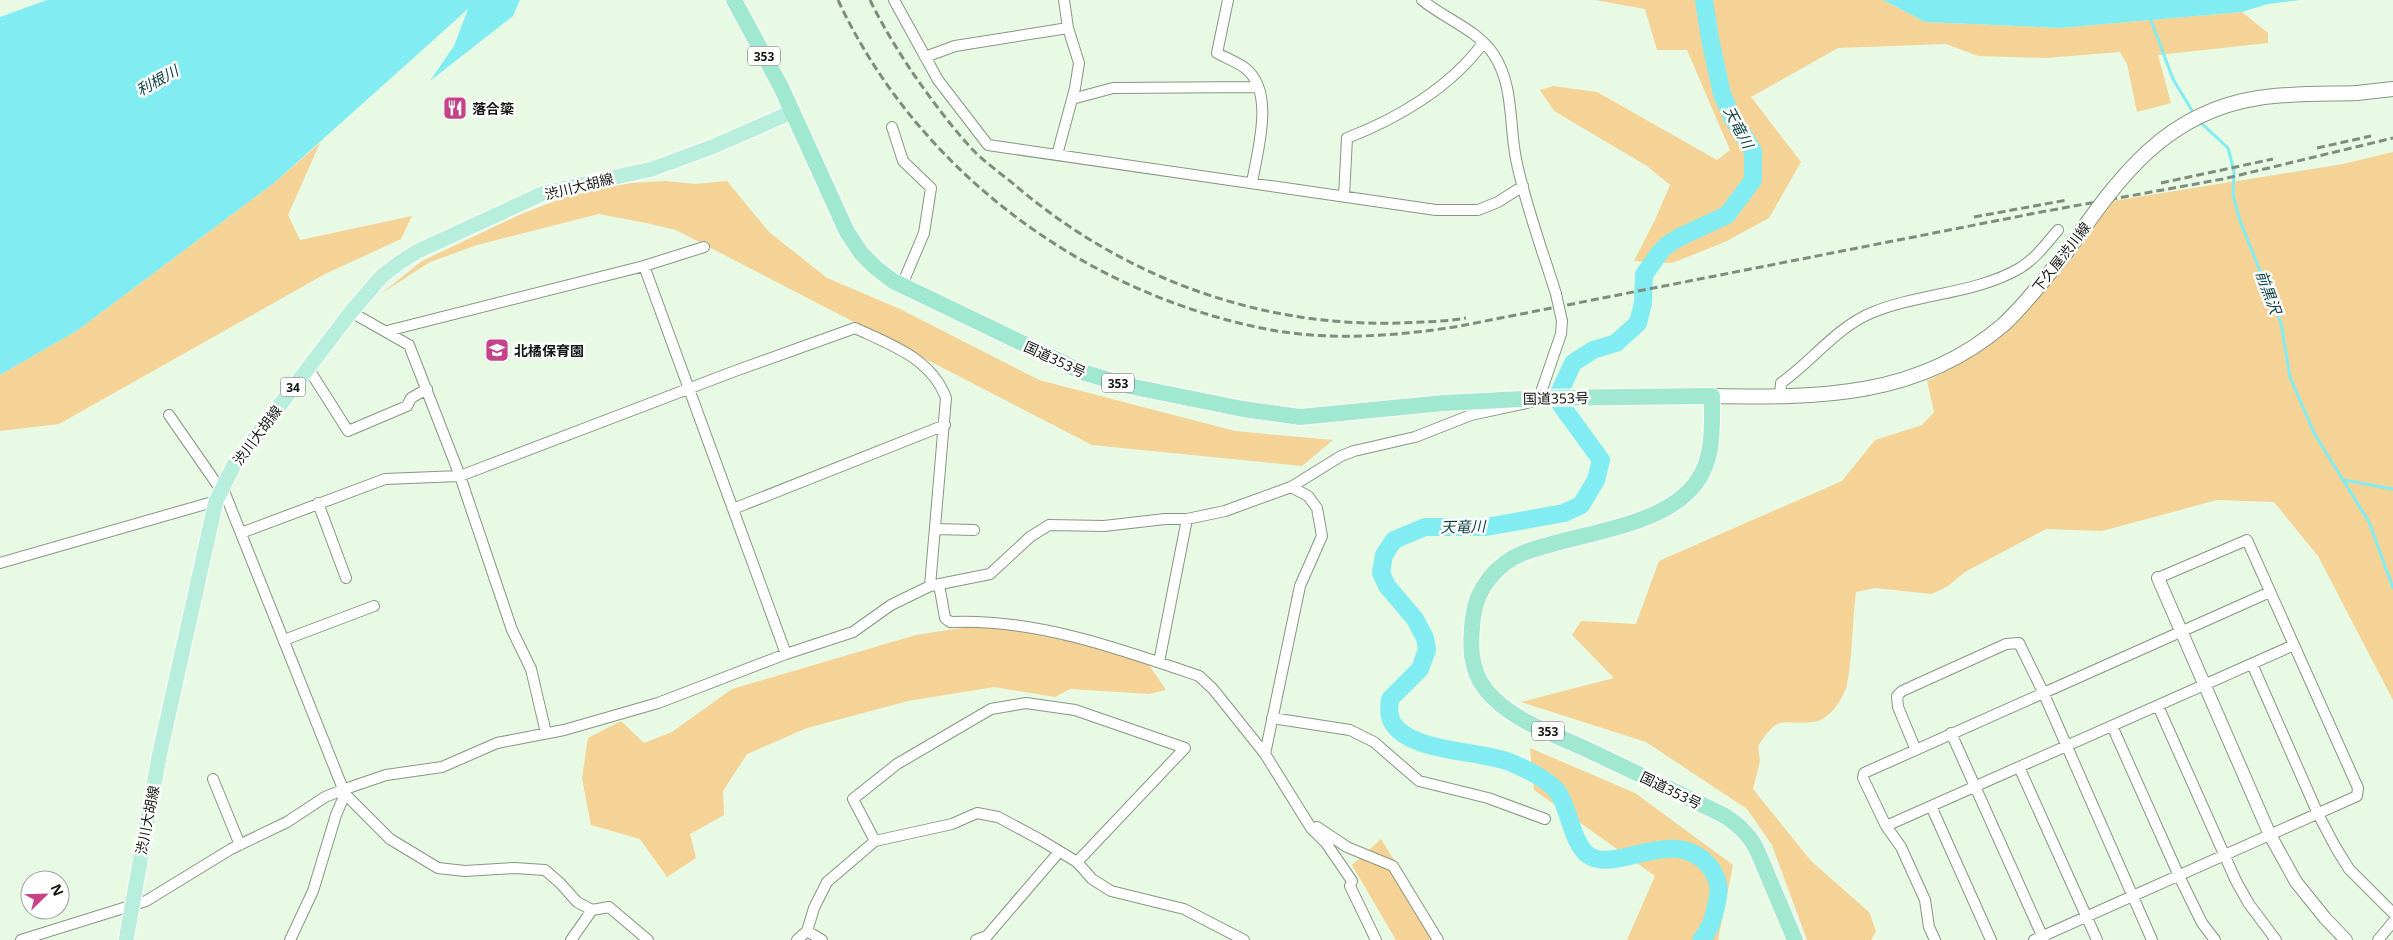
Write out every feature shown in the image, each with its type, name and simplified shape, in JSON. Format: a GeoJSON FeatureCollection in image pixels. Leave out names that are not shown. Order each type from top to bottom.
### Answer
{"type":"FeatureCollection","features":[{"type":"Feature","properties":{"kind":"highway","name":"国道353号"},"geometry":{"type":"LineString","coordinates":[[734,0],[792,112],[847,232],[861,253],[876,268],[902,285],[1100,379],[1282,416],[1320,416],[1444,403],[1545,398],[1712,396],[1711,451],[1702,474],[1688,493],[1657,513],[1533,550],[1504,563],[1484,585],[1475,603],[1470,636],[1473,662],[1485,690],[1518,717],[1725,816],[1738,824],[1753,841],[1795,940]]}},
{"type":"Feature","properties":{"kind":"main road","name":"下久屋渋川線"},"geometry":{"type":"LineString","coordinates":[[1712,396],[1780,398],[1837,394],[1863,390],[1936,368],[1976,345],[2002,326],[2065,254],[2140,157],[2156,143],[2189,122],[2219,108],[2257,98],[2357,93],[2393,89]]}},
{"type":"Feature","properties":{"kind":"main road","name":"渋川大胡線"},"geometry":{"type":"LineString","coordinates":[[126,940],[130,905],[159,757],[220,492],[234,464],[351,312],[382,276],[399,263],[418,251],[506,210],[553,191],[640,172],[669,163],[792,112]]}},
{"type":"Feature","properties":{"kind":"street"},"geometry":{"type":"LineString","coordinates":[[894,0],[938,80],[988,145],[1436,210],[1478,210],[1498,202],[1523,186]]}},
{"type":"Feature","properties":{"kind":"street"},"geometry":{"type":"LineString","coordinates":[[1057,155],[1072,99],[1079,63],[1068,28],[1064,0]]}},
{"type":"Feature","properties":{"kind":"street"},"geometry":{"type":"LineString","coordinates":[[1228,0],[1217,53],[1245,67],[1252,75],[1257,86],[1263,127],[1252,183]]}},
{"type":"Feature","properties":{"kind":"street"},"geometry":{"type":"LineString","coordinates":[[21,940],[146,901],[179,879],[240,845],[287,822],[325,797],[386,775],[442,768],[497,743],[564,730],[658,703],[786,654],[852,632],[892,605],[935,585],[990,574],[1030,537],[1049,525],[1104,526],[1166,519],[1187,519],[1225,511],[1292,487],[1341,456],[1354,451],[1415,437],[1472,415],[1522,406],[1545,398],[1561,334],[1562,322],[1556,294],[1516,157],[1512,112],[1506,85],[1494,54],[1470,31],[1449,20],[1422,0]]}},
{"type":"Feature","properties":{"kind":"street"},"geometry":{"type":"LineString","coordinates":[[925,57],[955,46],[1068,28]]}},
{"type":"Feature","properties":{"kind":"street"},"geometry":{"type":"LineString","coordinates":[[1344,196],[1347,138],[1381,125],[1414,106],[1471,59],[1482,43]]}},
{"type":"Feature","properties":{"kind":"street"},"geometry":{"type":"LineString","coordinates":[[1072,99],[1113,88],[1257,86]]}},
{"type":"Feature","properties":{"kind":"street"},"geometry":{"type":"LineString","coordinates":[[892,127],[903,161],[931,188],[924,233],[902,285]]}},
{"type":"Feature","properties":{"kind":"street"},"geometry":{"type":"LineString","coordinates":[[1780,398],[1781,383],[1861,318],[1890,307],[1998,279],[2021,267],[2039,253],[2058,230]]}},
{"type":"Feature","properties":{"kind":"street"},"geometry":{"type":"LineString","coordinates":[[387,331],[644,266],[704,246]]}},
{"type":"Feature","properties":{"kind":"street"},"geometry":{"type":"LineString","coordinates":[[644,266],[786,654]]}},
{"type":"Feature","properties":{"kind":"street"},"geometry":{"type":"LineString","coordinates":[[351,312],[409,345],[428,389],[460,476],[512,630],[531,669],[546,732]]}},
{"type":"Feature","properties":{"kind":"street"},"geometry":{"type":"LineString","coordinates":[[241,533],[318,503],[385,480],[460,476],[688,388],[855,328],[912,355],[933,374],[946,398],[935,529],[935,585],[945,618],[950,622],[976,620],[1084,638],[1200,676],[1265,754],[1306,820],[1326,843],[1352,881],[1350,886],[1376,940]]}},
{"type":"Feature","properties":{"kind":"street"},"geometry":{"type":"LineString","coordinates":[[308,368],[348,431],[407,406],[411,398],[428,389]]}},
{"type":"Feature","properties":{"kind":"street"},"geometry":{"type":"LineString","coordinates":[[169,415],[220,492],[241,533],[345,791],[390,838],[438,868],[545,870],[577,902],[592,910]]}},
{"type":"Feature","properties":{"kind":"street"},"geometry":{"type":"LineString","coordinates":[[733,509],[944,425]]}},
{"type":"Feature","properties":{"kind":"street"},"geometry":{"type":"LineString","coordinates":[[1265,754],[1300,586],[1322,536],[1317,508],[1308,496],[1292,487]]}},
{"type":"Feature","properties":{"kind":"street"},"geometry":{"type":"LineString","coordinates":[[0,564],[220,492]]}},
{"type":"Feature","properties":{"kind":"street"},"geometry":{"type":"LineString","coordinates":[[318,503],[346,578]]}},
{"type":"Feature","properties":{"kind":"street"},"geometry":{"type":"LineString","coordinates":[[1159,662],[1187,519]]}},
{"type":"Feature","properties":{"kind":"street"},"geometry":{"type":"LineString","coordinates":[[935,529],[974,530]]}},
{"type":"Feature","properties":{"kind":"street"},"geometry":{"type":"LineString","coordinates":[[1950,733],[2040,939],[2133,896],[2270,835],[2355,798],[2358,791],[2247,540],[2158,578],[2270,835],[2296,882],[2346,940]]}},
{"type":"Feature","properties":{"kind":"street"},"geometry":{"type":"LineString","coordinates":[[1935,940],[1929,927],[1925,900],[1902,847],[1886,826],[1863,775],[1867,771],[1915,748],[2270,592]]}},
{"type":"Feature","properties":{"kind":"street"},"geometry":{"type":"LineString","coordinates":[[284,640],[374,606]]}},
{"type":"Feature","properties":{"kind":"street"},"geometry":{"type":"LineString","coordinates":[[1915,748],[1898,707],[1897,696],[1902,691],[2006,644],[2019,643],[2043,692],[2152,940]]}},
{"type":"Feature","properties":{"kind":"street"},"geometry":{"type":"LineString","coordinates":[[1886,826],[2294,645]]}},
{"type":"Feature","properties":{"kind":"street"},"geometry":{"type":"LineString","coordinates":[[2252,664],[2318,814],[2350,869],[2393,914]]}},
{"type":"Feature","properties":{"kind":"street"},"geometry":{"type":"LineString","coordinates":[[875,841],[853,799],[898,764],[990,710],[1026,703],[1075,710],[1185,748],[1077,862]]}},
{"type":"Feature","properties":{"kind":"street"},"geometry":{"type":"LineString","coordinates":[[2158,706],[2224,856],[2249,904],[2276,940]]}},
{"type":"Feature","properties":{"kind":"street"},"geometry":{"type":"LineString","coordinates":[[1272,718],[1350,730],[1374,742],[1419,781],[1488,798],[1545,819]]}},
{"type":"Feature","properties":{"kind":"street"},"geometry":{"type":"LineString","coordinates":[[2112,726],[2179,876],[2202,923],[2215,940]]}},
{"type":"Feature","properties":{"kind":"street"},"geometry":{"type":"LineString","coordinates":[[2019,767],[2097,940]]}},
{"type":"Feature","properties":{"kind":"street"},"geometry":{"type":"LineString","coordinates":[[213,779],[240,845]]}},
{"type":"Feature","properties":{"kind":"street"},"geometry":{"type":"LineString","coordinates":[[290,940],[313,891],[345,791]]}},
{"type":"Feature","properties":{"kind":"street"},"geometry":{"type":"LineString","coordinates":[[1931,806],[1991,940]]}},
{"type":"Feature","properties":{"kind":"street"},"geometry":{"type":"LineString","coordinates":[[797,940],[807,931],[814,908],[827,882],[875,841],[952,824],[977,813],[998,816],[1077,862],[1092,879],[1111,891],[1184,909],[1244,940]]}},
{"type":"Feature","properties":{"kind":"street"},"geometry":{"type":"LineString","coordinates":[[1306,820],[1347,847],[1393,866],[1438,940]]}},
{"type":"Feature","properties":{"kind":"street"},"geometry":{"type":"LineString","coordinates":[[976,940],[987,936],[1059,852]]}},
{"type":"Feature","properties":{"kind":"street"},"geometry":{"type":"LineString","coordinates":[[571,940],[592,910],[608,906],[648,940]]}},
{"type":"Feature","properties":{"kind":"street"},"geometry":{"type":"LineString","coordinates":[[2378,940],[2393,922]]}},
{"type":"Feature","properties":{"kind":"street"},"geometry":{"type":"LineString","coordinates":[[807,931],[822,940]]}},
{"type":"Feature","properties":{"kind":"shaded area"},"geometry":{"type":"Polygon","coordinates":[[[1595,0],[1883,0],[1925,22],[2060,28],[2242,12],[2268,33],[2268,43],[2158,55],[2171,103],[2137,112],[2127,64],[2120,52],[2045,58],[1978,56],[1946,44],[1838,48],[1751,97],[1801,162],[1769,218],[1725,242],[1672,263],[1634,261],[1670,185],[1647,166],[1554,111],[1540,90],[1553,86],[1597,92],[1717,160],[1730,150],[1687,50],[1657,50],[1645,9],[1595,0]]]}},
{"type":"Feature","properties":{"kind":"shaded area"},"geometry":{"type":"Polygon","coordinates":[[[320,143],[288,215],[300,240],[412,216],[401,239],[325,274],[59,424],[0,431],[0,375],[78,330],[274,183],[320,143]]]}},
{"type":"Feature","properties":{"kind":"shaded area"},"geometry":{"type":"Polygon","coordinates":[[[2393,152],[2393,700],[2318,556],[2274,502],[2217,500],[2102,531],[2046,529],[1965,572],[1948,586],[1932,594],[1875,588],[1856,592],[1849,673],[1843,696],[1835,708],[1819,721],[1781,723],[1771,729],[1758,746],[1760,761],[1753,789],[1811,861],[1869,912],[1876,931],[1871,940],[1807,940],[1772,845],[1747,809],[1646,742],[1521,702],[1614,678],[1572,635],[1581,621],[1636,624],[1659,561],[1842,481],[1875,440],[1922,425],[1934,412],[1927,381],[1975,355],[2024,314],[2113,201],[2343,164],[2393,152]]]}},
{"type":"Feature","properties":{"kind":"shaded area"},"geometry":{"type":"Polygon","coordinates":[[[666,181],[695,184],[727,181],[769,232],[827,278],[900,309],[1039,380],[1235,431],[1333,440],[1302,466],[1092,445],[676,230],[599,214],[477,245],[430,262],[382,293],[422,261],[519,215],[581,191],[632,183],[666,181]]]}},
{"type":"Feature","properties":{"kind":"shaded area"},"geometry":{"type":"Polygon","coordinates":[[[980,625],[1079,641],[1149,665],[1166,690],[1149,694],[1070,689],[1055,697],[994,687],[908,701],[807,728],[747,754],[723,791],[724,815],[690,834],[696,858],[667,877],[640,839],[591,825],[582,778],[588,738],[621,721],[644,743],[672,732],[732,689],[916,635],[980,625]]]}},
{"type":"Feature","properties":{"kind":"shaded area"},"geometry":{"type":"Polygon","coordinates":[[[1530,748],[1635,793],[1733,865],[1718,940],[1627,940],[1655,876],[1534,790],[1530,748]]]}},
{"type":"Feature","properties":{"kind":"shaded area"},"geometry":{"type":"Polygon","coordinates":[[[1381,839],[1444,940],[1396,940],[1352,865],[1381,839]]]}},
{"type":"Feature","properties":{"kind":"water","name":"利根川"},"geometry":{"type":"Polygon","coordinates":[[[47,0],[520,0],[513,16],[430,81],[454,46],[468,9],[274,183],[78,330],[0,375],[0,17],[47,0]]]}},
{"type":"Feature","properties":{"kind":"water"},"geometry":{"type":"Polygon","coordinates":[[[1883,0],[2300,0],[2268,4],[2242,12],[2060,28],[1925,22],[1883,0]]]}},
{"type":"Feature","properties":{"kind":"waterway","name":"天竜川"},"geometry":{"type":"LineString","coordinates":[[1701,940],[1712,920],[1718,886],[1716,877],[1710,867],[1696,855],[1680,849],[1663,849],[1614,859],[1600,859],[1588,855],[1575,835],[1563,801],[1550,784],[1512,763],[1449,750],[1417,741],[1404,734],[1394,725],[1390,716],[1390,699],[1420,669],[1427,650],[1425,638],[1415,619],[1387,586],[1381,573],[1384,555],[1394,540],[1425,527],[1486,527],[1564,513],[1581,505],[1596,480],[1601,460],[1561,405],[1560,391],[1573,363],[1593,350],[1616,343],[1638,323],[1643,303],[1644,275],[1660,252],[1680,237],[1727,215],[1753,180],[1753,151],[1732,117],[1722,94],[1704,0]]}},
{"type":"Feature","properties":{"kind":"waterway","name":"前黒沢"},"geometry":{"type":"LineString","coordinates":[[2150,18],[2173,79],[2194,114]]}},
{"type":"Feature","properties":{"kind":"waterway","name":"前黒沢"},"geometry":{"type":"LineString","coordinates":[[2199,121],[2228,148],[2234,171],[2233,195],[2240,221],[2281,323],[2290,377],[2314,433],[2369,522],[2393,588]]}},
{"type":"Feature","properties":{"kind":"waterway"},"geometry":{"type":"LineString","coordinates":[[2344,480],[2393,489]]}},
{"type":"Feature","properties":{"kind":"railway"},"geometry":{"type":"LineString","coordinates":[[838,0],[872,62],[913,119],[961,171],[1015,216],[1074,256],[1137,288],[1203,313],[1271,330],[1294,333],[1342,336],[1390,335],[1460,326],[2041,212],[2223,179],[2393,138]]}},
{"type":"Feature","properties":{"kind":"railway"},"geometry":{"type":"LineString","coordinates":[[870,0],[912,72],[966,143],[990,165],[1057,218],[1101,246],[1147,270],[1195,290],[1244,305],[1294,316],[1346,322],[1398,323],[1466,318]]}},
{"type":"Feature","properties":{"kind":"railway"},"geometry":{"type":"LineString","coordinates":[[2317,148],[2371,136]]}},
{"type":"Feature","properties":{"kind":"railway"},"geometry":{"type":"LineString","coordinates":[[2161,183],[2273,159]]}},
{"type":"Feature","properties":{"kind":"railway"},"geometry":{"type":"LineString","coordinates":[[1974,217],[2067,200]]}},
{"type":"Feature","properties":{"kind":"place","name":"落合簗"},"geometry":{"type":"Point","coordinates":[455,108]}},
{"type":"Feature","properties":{"kind":"place","name":"北橘保育園"},"geometry":{"type":"Point","coordinates":[497,350]}}]}
